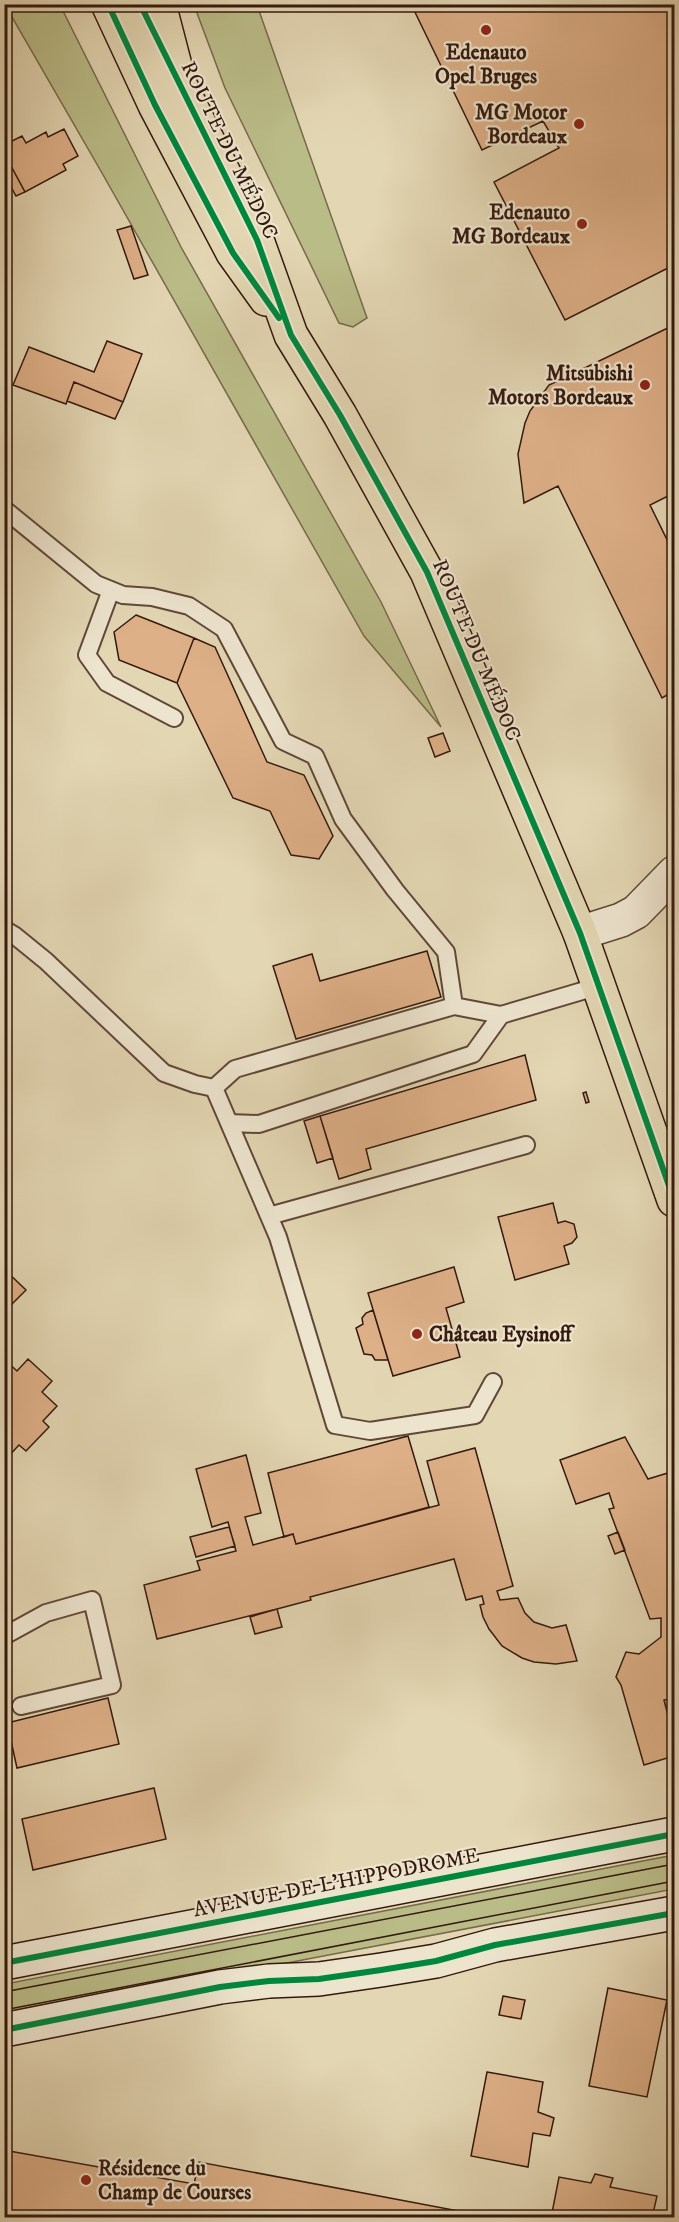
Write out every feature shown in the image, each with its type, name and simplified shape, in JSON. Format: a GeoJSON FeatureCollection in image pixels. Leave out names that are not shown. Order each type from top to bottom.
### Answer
{"type":"FeatureCollection","features":[{"type":"Feature","properties":{"kind":"main road"},"geometry":{"type":"LineString","coordinates":[[108,4],[155,105],[233,253],[291,335]]}},
{"type":"Feature","properties":{"kind":"main road","name":"ROUTE DU MÉDOC"},"geometry":{"type":"LineString","coordinates":[[140,4],[257,240],[291,335],[340,415],[427,572],[580,933],[675,1200]]}},
{"type":"Feature","properties":{"kind":"main road"},"geometry":{"type":"LineString","coordinates":[[159,4],[180,84]]}},
{"type":"Feature","properties":{"kind":"street"},"geometry":{"type":"LineString","coordinates":[[580,933],[621,920],[636,912],[675,873]]}},
{"type":"Feature","properties":{"kind":"street","name":"AVENUE DE L'HIPPODROME"},"geometry":{"type":"LineString","coordinates":[[4,1963],[675,1834]]}},
{"type":"Feature","properties":{"kind":"street"},"geometry":{"type":"LineString","coordinates":[[4,2030],[220,1987],[319,1979],[436,1961],[495,1945],[675,1913]]}},
{"type":"Feature","properties":{"kind":"lane"},"geometry":{"type":"LineString","coordinates":[[4,509],[96,584],[123,595],[152,597],[189,606],[224,629],[283,741],[315,756],[343,819],[395,890],[446,952],[454,1006]]}},
{"type":"Feature","properties":{"kind":"lane"},"geometry":{"type":"LineString","coordinates":[[111,590],[87,655],[107,683],[174,718]]}},
{"type":"Feature","properties":{"kind":"lane"},"geometry":{"type":"LineString","coordinates":[[4,930],[14,934],[46,961],[164,1073],[214,1088]]}},
{"type":"Feature","properties":{"kind":"lane"},"geometry":{"type":"LineString","coordinates":[[214,1088],[235,1069],[454,1006],[501,1015],[599,986]]}},
{"type":"Feature","properties":{"kind":"lane"},"geometry":{"type":"LineString","coordinates":[[229,1123],[259,1124],[473,1054],[501,1015]]}},
{"type":"Feature","properties":{"kind":"lane"},"geometry":{"type":"LineString","coordinates":[[214,1088],[278,1237],[335,1425],[370,1431],[475,1415],[493,1382]]}},
{"type":"Feature","properties":{"kind":"lane"},"geometry":{"type":"LineString","coordinates":[[269,1216],[526,1145]]}},
{"type":"Feature","properties":{"kind":"lane"},"geometry":{"type":"LineString","coordinates":[[4,1636],[46,1613],[92,1599],[112,1685],[21,1706]]}},
{"type":"Feature","properties":{"kind":"green space"},"geometry":{"type":"Polygon","coordinates":[[[5,5],[60,5],[181,247],[381,602],[441,727],[364,636],[5,5]]]}},
{"type":"Feature","properties":{"kind":"green space"},"geometry":{"type":"Polygon","coordinates":[[[194,5],[257,5],[367,318],[353,327],[339,323],[225,88],[194,5]]]}},
{"type":"Feature","properties":{"kind":"green space"},"geometry":{"type":"Polygon","coordinates":[[[674,1855],[674,1889],[5,2017],[5,1984],[674,1855]]]}},
{"type":"Feature","properties":{"kind":"building"},"geometry":{"type":"Polygon","coordinates":[[[411,4],[674,4],[674,265],[565,320],[494,182],[559,148],[543,121],[482,150],[411,4]]]}},
{"type":"Feature","properties":{"kind":"building"},"geometry":{"type":"Polygon","coordinates":[[[64,129],[78,156],[63,164],[66,170],[25,192],[4,153],[4,145],[22,136],[26,143],[46,132],[48,137],[64,129]]]}},
{"type":"Feature","properties":{"kind":"building"},"geometry":{"type":"Polygon","coordinates":[[[4,153],[25,192],[16,196],[4,174],[4,153]]]}},
{"type":"Feature","properties":{"kind":"building"},"geometry":{"type":"Polygon","coordinates":[[[131,226],[148,275],[134,279],[117,230],[131,226]]]}},
{"type":"Feature","properties":{"kind":"building"},"geometry":{"type":"Polygon","coordinates":[[[674,325],[674,493],[650,505],[674,554],[674,691],[662,698],[558,486],[524,503],[518,454],[530,411],[549,385],[674,325]]]}},
{"type":"Feature","properties":{"kind":"building"},"geometry":{"type":"Polygon","coordinates":[[[107,341],[142,354],[123,402],[74,382],[66,404],[13,385],[29,347],[94,372],[107,341]]]}},
{"type":"Feature","properties":{"kind":"building"},"geometry":{"type":"Polygon","coordinates":[[[74,382],[123,402],[115,419],[67,401],[74,382]]]}},
{"type":"Feature","properties":{"kind":"building"},"geometry":{"type":"Polygon","coordinates":[[[136,615],[194,638],[177,683],[119,660],[114,632],[136,615]]]}},
{"type":"Feature","properties":{"kind":"building"},"geometry":{"type":"Polygon","coordinates":[[[194,638],[215,647],[267,762],[304,775],[333,836],[319,859],[291,855],[270,811],[233,798],[177,683],[194,638]]]}},
{"type":"Feature","properties":{"kind":"building"},"geometry":{"type":"Polygon","coordinates":[[[443,733],[450,751],[435,757],[428,738],[443,733]]]}},
{"type":"Feature","properties":{"kind":"building"},"geometry":{"type":"Polygon","coordinates":[[[427,951],[441,997],[296,1039],[273,966],[312,954],[320,981],[427,951]]]}},
{"type":"Feature","properties":{"kind":"building"},"geometry":{"type":"Polygon","coordinates":[[[525,1055],[536,1100],[366,1149],[371,1169],[339,1179],[320,1116],[525,1055]]]}},
{"type":"Feature","properties":{"kind":"building"},"geometry":{"type":"Polygon","coordinates":[[[586,1092],[589,1102],[586,1103],[583,1093],[586,1092]]]}},
{"type":"Feature","properties":{"kind":"building"},"geometry":{"type":"Polygon","coordinates":[[[320,1116],[333,1158],[317,1163],[304,1121],[320,1116]]]}},
{"type":"Feature","properties":{"kind":"building"},"geometry":{"type":"Polygon","coordinates":[[[553,1203],[558,1223],[565,1221],[574,1224],[577,1237],[572,1243],[564,1246],[569,1264],[515,1280],[498,1217],[553,1203]]]}},
{"type":"Feature","properties":{"kind":"building","name":"Château Eysinoff"},"geometry":{"type":"Polygon","coordinates":[[[454,1267],[464,1302],[446,1308],[460,1357],[393,1376],[368,1293],[454,1267]]]}},
{"type":"Feature","properties":{"kind":"building"},"geometry":{"type":"Polygon","coordinates":[[[4,1269],[26,1290],[4,1312],[4,1269]]]}},
{"type":"Feature","properties":{"kind":"building"},"geometry":{"type":"Polygon","coordinates":[[[373,1310],[388,1360],[375,1360],[372,1355],[364,1354],[356,1328],[363,1324],[362,1318],[366,1313],[373,1310]]]}},
{"type":"Feature","properties":{"kind":"building"},"geometry":{"type":"Polygon","coordinates":[[[4,1359],[17,1371],[28,1359],[52,1381],[42,1392],[57,1406],[43,1421],[49,1427],[26,1451],[19,1445],[5,1460],[4,1359]]]}},
{"type":"Feature","properties":{"kind":"building"},"geometry":{"type":"Polygon","coordinates":[[[408,1436],[429,1507],[296,1544],[293,1534],[284,1537],[268,1473],[408,1436]]]}},
{"type":"Feature","properties":{"kind":"building"},"geometry":{"type":"Polygon","coordinates":[[[625,1437],[648,1479],[671,1472],[674,1485],[674,1500],[671,1501],[674,1515],[674,1698],[664,1700],[674,1739],[674,1756],[644,1765],[621,1685],[616,1677],[626,1652],[639,1654],[661,1637],[661,1618],[650,1619],[609,1509],[614,1508],[609,1493],[576,1504],[560,1460],[625,1437]]]}},
{"type":"Feature","properties":{"kind":"building"},"geometry":{"type":"Polygon","coordinates":[[[475,1448],[513,1586],[497,1591],[500,1600],[518,1598],[525,1613],[534,1622],[552,1628],[566,1625],[577,1661],[556,1664],[534,1662],[502,1646],[483,1617],[480,1605],[484,1604],[482,1596],[466,1600],[454,1559],[310,1597],[311,1600],[157,1639],[144,1585],[200,1570],[197,1561],[236,1551],[228,1522],[212,1527],[196,1469],[246,1455],[261,1513],[245,1517],[253,1545],[293,1534],[296,1544],[439,1505],[427,1461],[475,1448]]]}},
{"type":"Feature","properties":{"kind":"building"},"geometry":{"type":"Polygon","coordinates":[[[229,1527],[235,1546],[196,1557],[190,1537],[229,1527]]]}},
{"type":"Feature","properties":{"kind":"building"},"geometry":{"type":"Polygon","coordinates":[[[618,1532],[625,1550],[615,1554],[608,1536],[618,1532]]]}},
{"type":"Feature","properties":{"kind":"building"},"geometry":{"type":"Polygon","coordinates":[[[277,1609],[282,1627],[255,1634],[250,1617],[277,1609]]]}},
{"type":"Feature","properties":{"kind":"building"},"geometry":{"type":"Polygon","coordinates":[[[108,1698],[119,1744],[17,1768],[7,1723],[108,1698]]]}},
{"type":"Feature","properties":{"kind":"building"},"geometry":{"type":"Polygon","coordinates":[[[674,1698],[674,1708],[666,1707],[664,1700],[674,1698]]]}},
{"type":"Feature","properties":{"kind":"building"},"geometry":{"type":"Polygon","coordinates":[[[154,1788],[166,1839],[33,1870],[22,1819],[154,1788]]]}},
{"type":"Feature","properties":{"kind":"building"},"geometry":{"type":"Polygon","coordinates":[[[608,1988],[667,2000],[647,2097],[589,2086],[608,1988]]]}},
{"type":"Feature","properties":{"kind":"building"},"geometry":{"type":"Polygon","coordinates":[[[503,1996],[525,2000],[521,2019],[499,2015],[503,1996]]]}},
{"type":"Feature","properties":{"kind":"building"},"geometry":{"type":"Polygon","coordinates":[[[487,2072],[543,2082],[538,2112],[554,2118],[550,2136],[533,2133],[528,2167],[471,2156],[487,2072]]]}},
{"type":"Feature","properties":{"kind":"building","name":"Résidence du Champ de Courses"},"geometry":{"type":"Polygon","coordinates":[[[9,2151],[194,2184],[199,2162],[480,2215],[479,2218],[51,2218],[4,2209],[4,2175],[9,2151]]]}},
{"type":"Feature","properties":{"kind":"building"},"geometry":{"type":"Polygon","coordinates":[[[595,2174],[613,2178],[610,2187],[657,2196],[652,2218],[551,2218],[559,2177],[591,2183],[595,2174]]]}},
{"type":"Feature","properties":{"kind":"tram line"},"geometry":{"type":"LineString","coordinates":[[4,1992],[674,1864]]}},
{"type":"Feature","properties":{"kind":"tram line"},"geometry":{"type":"LineString","coordinates":[[4,2010],[674,1881]]}},
{"type":"Feature","properties":{"kind":"cycle path"},"geometry":{"type":"LineString","coordinates":[[108,4],[155,105],[233,253],[279,318]]}},
{"type":"Feature","properties":{"kind":"cycle path"},"geometry":{"type":"LineString","coordinates":[[140,4],[257,240],[291,335],[340,415],[427,572],[580,933],[674,1200]]}},
{"type":"Feature","properties":{"kind":"cycle path"},"geometry":{"type":"LineString","coordinates":[[4,1963],[674,1834]]}},
{"type":"Feature","properties":{"kind":"cycle path"},"geometry":{"type":"LineString","coordinates":[[4,2030],[220,1987],[269,1981],[319,1979],[436,1961],[495,1945],[674,1913]]}},
{"type":"Feature","properties":{"kind":"place","name":"Edenauto Opel Bruges"},"geometry":{"type":"Point","coordinates":[486,30]}},
{"type":"Feature","properties":{"kind":"place","name":"MG Motor Bordeaux"},"geometry":{"type":"Point","coordinates":[579,124]}},
{"type":"Feature","properties":{"kind":"place","name":"Edenauto MG Bordeaux"},"geometry":{"type":"Point","coordinates":[582,224]}},
{"type":"Feature","properties":{"kind":"place","name":"Mitsubishi Motors Bordeaux"},"geometry":{"type":"Point","coordinates":[645,385]}},
{"type":"Feature","properties":{"kind":"place","name":"Château Eysinoff"},"geometry":{"type":"Point","coordinates":[417,1334]}},
{"type":"Feature","properties":{"kind":"place","name":"Résidence du Champ de Courses"},"geometry":{"type":"Point","coordinates":[86,2180]}}]}
